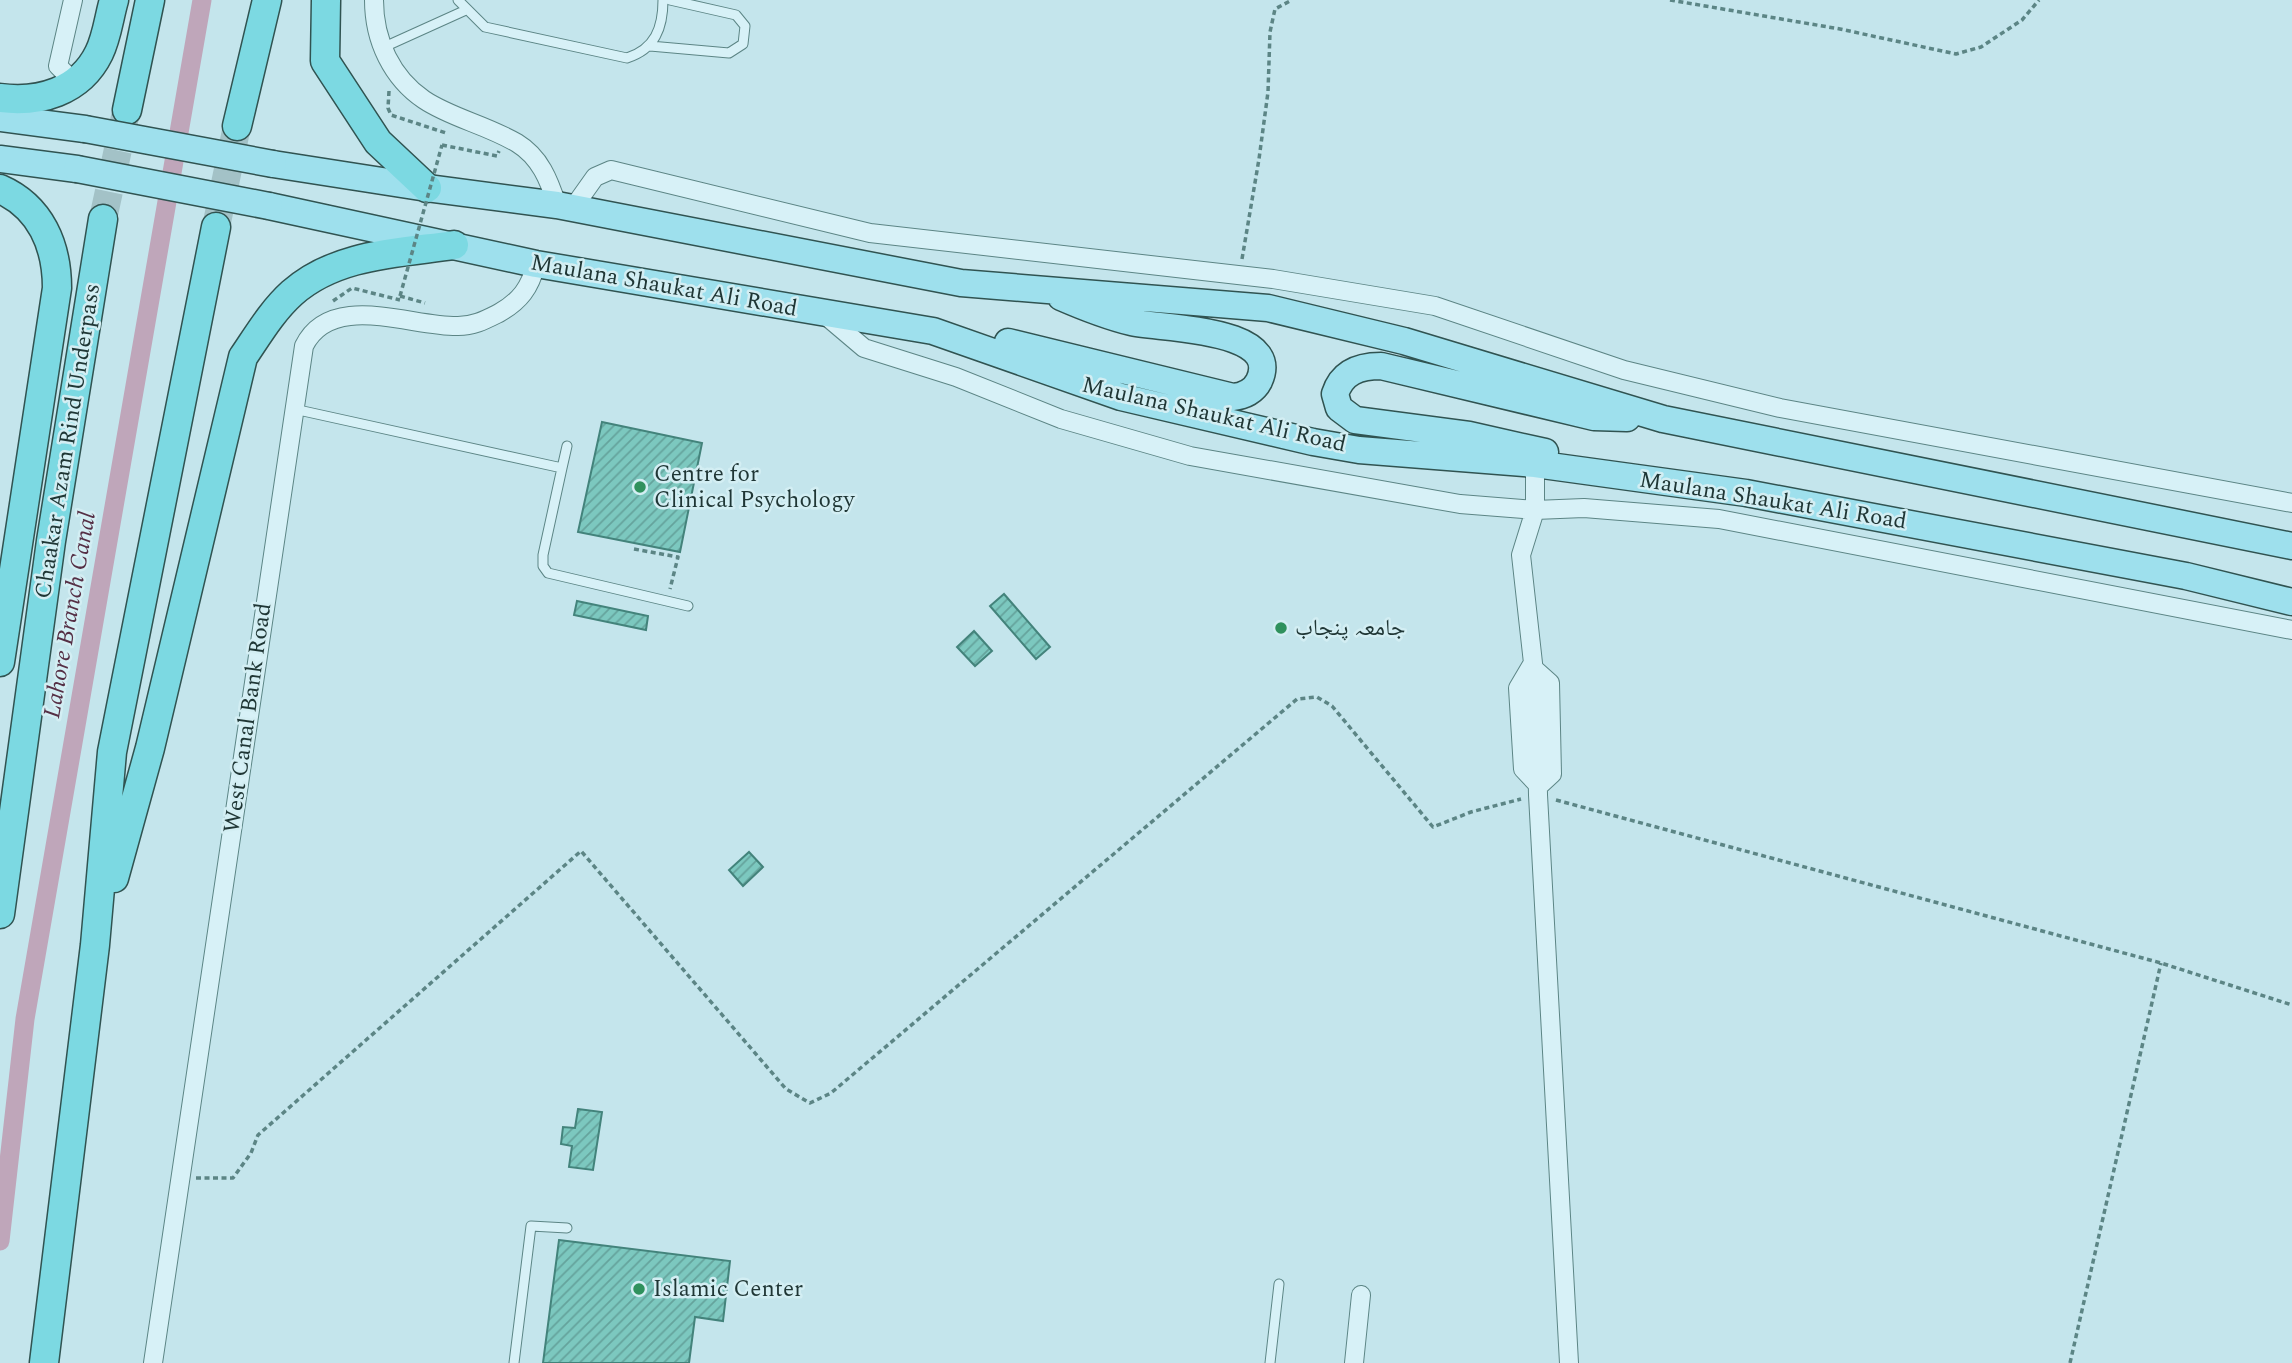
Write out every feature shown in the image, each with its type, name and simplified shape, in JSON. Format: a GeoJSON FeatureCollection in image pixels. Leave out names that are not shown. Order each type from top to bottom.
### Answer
{"type":"FeatureCollection","features":[{"type":"Feature","properties":{"kind":"highway"},"geometry":{"type":"LineString","coordinates":[[0,98],[23,101],[42,98],[74,82],[99,53],[114,0]]}},
{"type":"Feature","properties":{"kind":"highway"},"geometry":{"type":"LineString","coordinates":[[127,110],[150,0]]}},
{"type":"Feature","properties":{"kind":"highway"},"geometry":{"type":"LineString","coordinates":[[237,126],[267,0]]}},
{"type":"Feature","properties":{"kind":"highway"},"geometry":{"type":"LineString","coordinates":[[326,0],[326,61],[379,142],[427,188]]}},
{"type":"Feature","properties":{"kind":"highway"},"geometry":{"type":"LineString","coordinates":[[0,189],[24,202],[50,239],[57,269],[57,288],[0,663]]}},
{"type":"Feature","properties":{"kind":"highway","name":"Chaakar Azam Rind Underpass"},"geometry":{"type":"LineString","coordinates":[[0,914],[51,541],[103,219]]}},
{"type":"Feature","properties":{"kind":"highway"},"geometry":{"type":"LineString","coordinates":[[44,1363],[95,945],[112,752],[216,227]]}},
{"type":"Feature","properties":{"kind":"highway"},"geometry":{"type":"LineString","coordinates":[[95,945],[150,748],[243,357],[290,294],[312,277],[358,259],[454,245]]}},
{"type":"Feature","properties":{"kind":"highway"},"geometry":{"type":"LineString","coordinates":[[0,822],[7,860]]}},
{"type":"Feature","properties":{"kind":"main road"},"geometry":{"type":"LineString","coordinates":[[0,118],[85,128],[273,164],[427,188],[565,206],[961,283],[1046,291],[1153,296],[1268,308],[1404,341],[1663,419],[2292,545]]}},
{"type":"Feature","properties":{"kind":"main road","name":"Maulana Shaukat Ali Road"},"geometry":{"type":"LineString","coordinates":[[0,159],[77,169],[269,205],[536,264],[950,336],[1121,397],[1285,436],[1359,450],[1535,464],[1857,513],[2186,576],[2292,602]]}},
{"type":"Feature","properties":{"kind":"main road"},"geometry":{"type":"LineString","coordinates":[[950,336],[990,338],[1233,397],[1248,393],[1258,382],[1262,367],[1260,359],[1245,342],[1219,335],[1133,323],[1087,309],[1046,291]]}},
{"type":"Feature","properties":{"kind":"main road"},"geometry":{"type":"LineString","coordinates":[[1630,477],[1528,448],[1469,435],[1355,420],[1339,408],[1335,394],[1343,378],[1354,370],[1381,366],[1594,417],[1663,419]]}},
{"type":"Feature","properties":{"kind":"street"},"geometry":{"type":"LineString","coordinates":[[73,0],[58,66],[74,82]]}},
{"type":"Feature","properties":{"kind":"street"},"geometry":{"type":"LineString","coordinates":[[376,1],[382,48],[405,86],[423,101],[519,144],[548,176],[565,206],[595,177],[611,170],[870,233],[1239,275],[1436,306],[1624,370],[1780,408],[2292,503]]}},
{"type":"Feature","properties":{"kind":"street","name":"West Canal Bank Road"},"geometry":{"type":"LineString","coordinates":[[153,1363],[304,346],[310,334],[324,322],[367,316],[458,326],[479,323],[515,304],[530,286],[536,264]]}},
{"type":"Feature","properties":{"kind":"street"},"geometry":{"type":"LineString","coordinates":[[825,315],[864,348],[956,377],[1061,419],[1190,456],[1460,504],[1535,510],[1584,508],[1718,519],[2292,630]]}},
{"type":"Feature","properties":{"kind":"street"},"geometry":{"type":"LineString","coordinates":[[1535,464],[1535,510],[1521,555],[1531,666],[1518,688],[1523,769],[1538,790],[1569,1363]]}},
{"type":"Feature","properties":{"kind":"street"},"geometry":{"type":"LineString","coordinates":[[1531,666],[1550,683],[1552,774],[1538,790]]}},
{"type":"Feature","properties":{"kind":"street"},"geometry":{"type":"LineString","coordinates":[[1354,1363],[1361,1295]]}},
{"type":"Feature","properties":{"kind":"lane"},"geometry":{"type":"LineString","coordinates":[[458,0],[485,27],[616,58],[639,54],[650,46],[659,33],[663,0]]}},
{"type":"Feature","properties":{"kind":"lane"},"geometry":{"type":"LineString","coordinates":[[650,46],[729,53],[743,44],[746,26],[736,15],[670,0]]}},
{"type":"Feature","properties":{"kind":"lane"},"geometry":{"type":"LineString","coordinates":[[382,48],[466,9]]}},
{"type":"Feature","properties":{"kind":"lane"},"geometry":{"type":"LineString","coordinates":[[294,409],[562,468]]}},
{"type":"Feature","properties":{"kind":"lane"},"geometry":{"type":"LineString","coordinates":[[567,446],[543,555],[543,566],[548,573],[688,606]]}},
{"type":"Feature","properties":{"kind":"lane"},"geometry":{"type":"LineString","coordinates":[[514,1363],[531,1226],[567,1228]]}},
{"type":"Feature","properties":{"kind":"lane"},"geometry":{"type":"LineString","coordinates":[[1270,1363],[1279,1284]]}},
{"type":"Feature","properties":{"kind":"path"},"geometry":{"type":"LineString","coordinates":[[1239,275],[1268,92],[1270,32],[1275,9],[1292,0]]}},
{"type":"Feature","properties":{"kind":"path"},"geometry":{"type":"LineString","coordinates":[[1670,0],[1840,29],[1956,54],[1981,47],[2022,20],[2039,0]]}},
{"type":"Feature","properties":{"kind":"path"},"geometry":{"type":"LineString","coordinates":[[400,296],[442,145]]}},
{"type":"Feature","properties":{"kind":"path"},"geometry":{"type":"LineString","coordinates":[[634,549],[678,556],[668,601]]}},
{"type":"Feature","properties":{"kind":"path"},"geometry":{"type":"LineString","coordinates":[[180,1178],[233,1178],[251,1153],[258,1135],[581,851],[786,1089],[810,1103],[831,1093],[1297,699],[1317,697],[1332,706],[1433,827],[1538,790],[2161,963],[2292,1005]]}},
{"type":"Feature","properties":{"kind":"path"},"geometry":{"type":"LineString","coordinates":[[2070,1363],[2161,963]]}},
{"type":"Feature","properties":{"kind":"building","name":"Centre for Clinical Psychology"},"geometry":{"type":"Polygon","coordinates":[[[602,422],[702,443],[680,552],[578,532],[602,422]]]}},
{"type":"Feature","properties":{"kind":"building"},"geometry":{"type":"Polygon","coordinates":[[[1004,594],[1050,647],[1036,659],[990,606],[1004,594]]]}},
{"type":"Feature","properties":{"kind":"building"},"geometry":{"type":"Polygon","coordinates":[[[577,601],[648,616],[646,630],[574,615],[577,601]]]}},
{"type":"Feature","properties":{"kind":"building"},"geometry":{"type":"Polygon","coordinates":[[[974,631],[992,651],[975,666],[957,647],[974,631]]]}},
{"type":"Feature","properties":{"kind":"building"},"geometry":{"type":"Polygon","coordinates":[[[749,852],[763,867],[743,886],[729,870],[749,852]]]}},
{"type":"Feature","properties":{"kind":"building"},"geometry":{"type":"Polygon","coordinates":[[[578,1109],[602,1112],[593,1170],[569,1167],[572,1146],[561,1144],[563,1127],[575,1128],[578,1109]]]}},
{"type":"Feature","properties":{"kind":"building","name":"Islamic Center"},"geometry":{"type":"Polygon","coordinates":[[[559,1240],[730,1261],[723,1321],[695,1317],[689,1363],[543,1363],[559,1240]]]}},
{"type":"Feature","properties":{"kind":"waterway","name":"Lahore Branch Canal"},"geometry":{"type":"LineString","coordinates":[[0,1241],[25,1019],[202,0]]}},
{"type":"Feature","properties":{"kind":"tunnel"},"geometry":{"type":"LineString","coordinates":[[103,219],[126,112]]}},
{"type":"Feature","properties":{"kind":"tunnel"},"geometry":{"type":"LineString","coordinates":[[216,227],[237,126]]}},
{"type":"Feature","properties":{"kind":"place","name":"Centre for Clinical Psychology"},"geometry":{"type":"Point","coordinates":[640,487]}},
{"type":"Feature","properties":{"kind":"place","name":"جامعہ پنجاب"},"geometry":{"type":"Point","coordinates":[1281,628]}},
{"type":"Feature","properties":{"kind":"place","name":"Islamic Center"},"geometry":{"type":"Point","coordinates":[639,1289]}}]}
